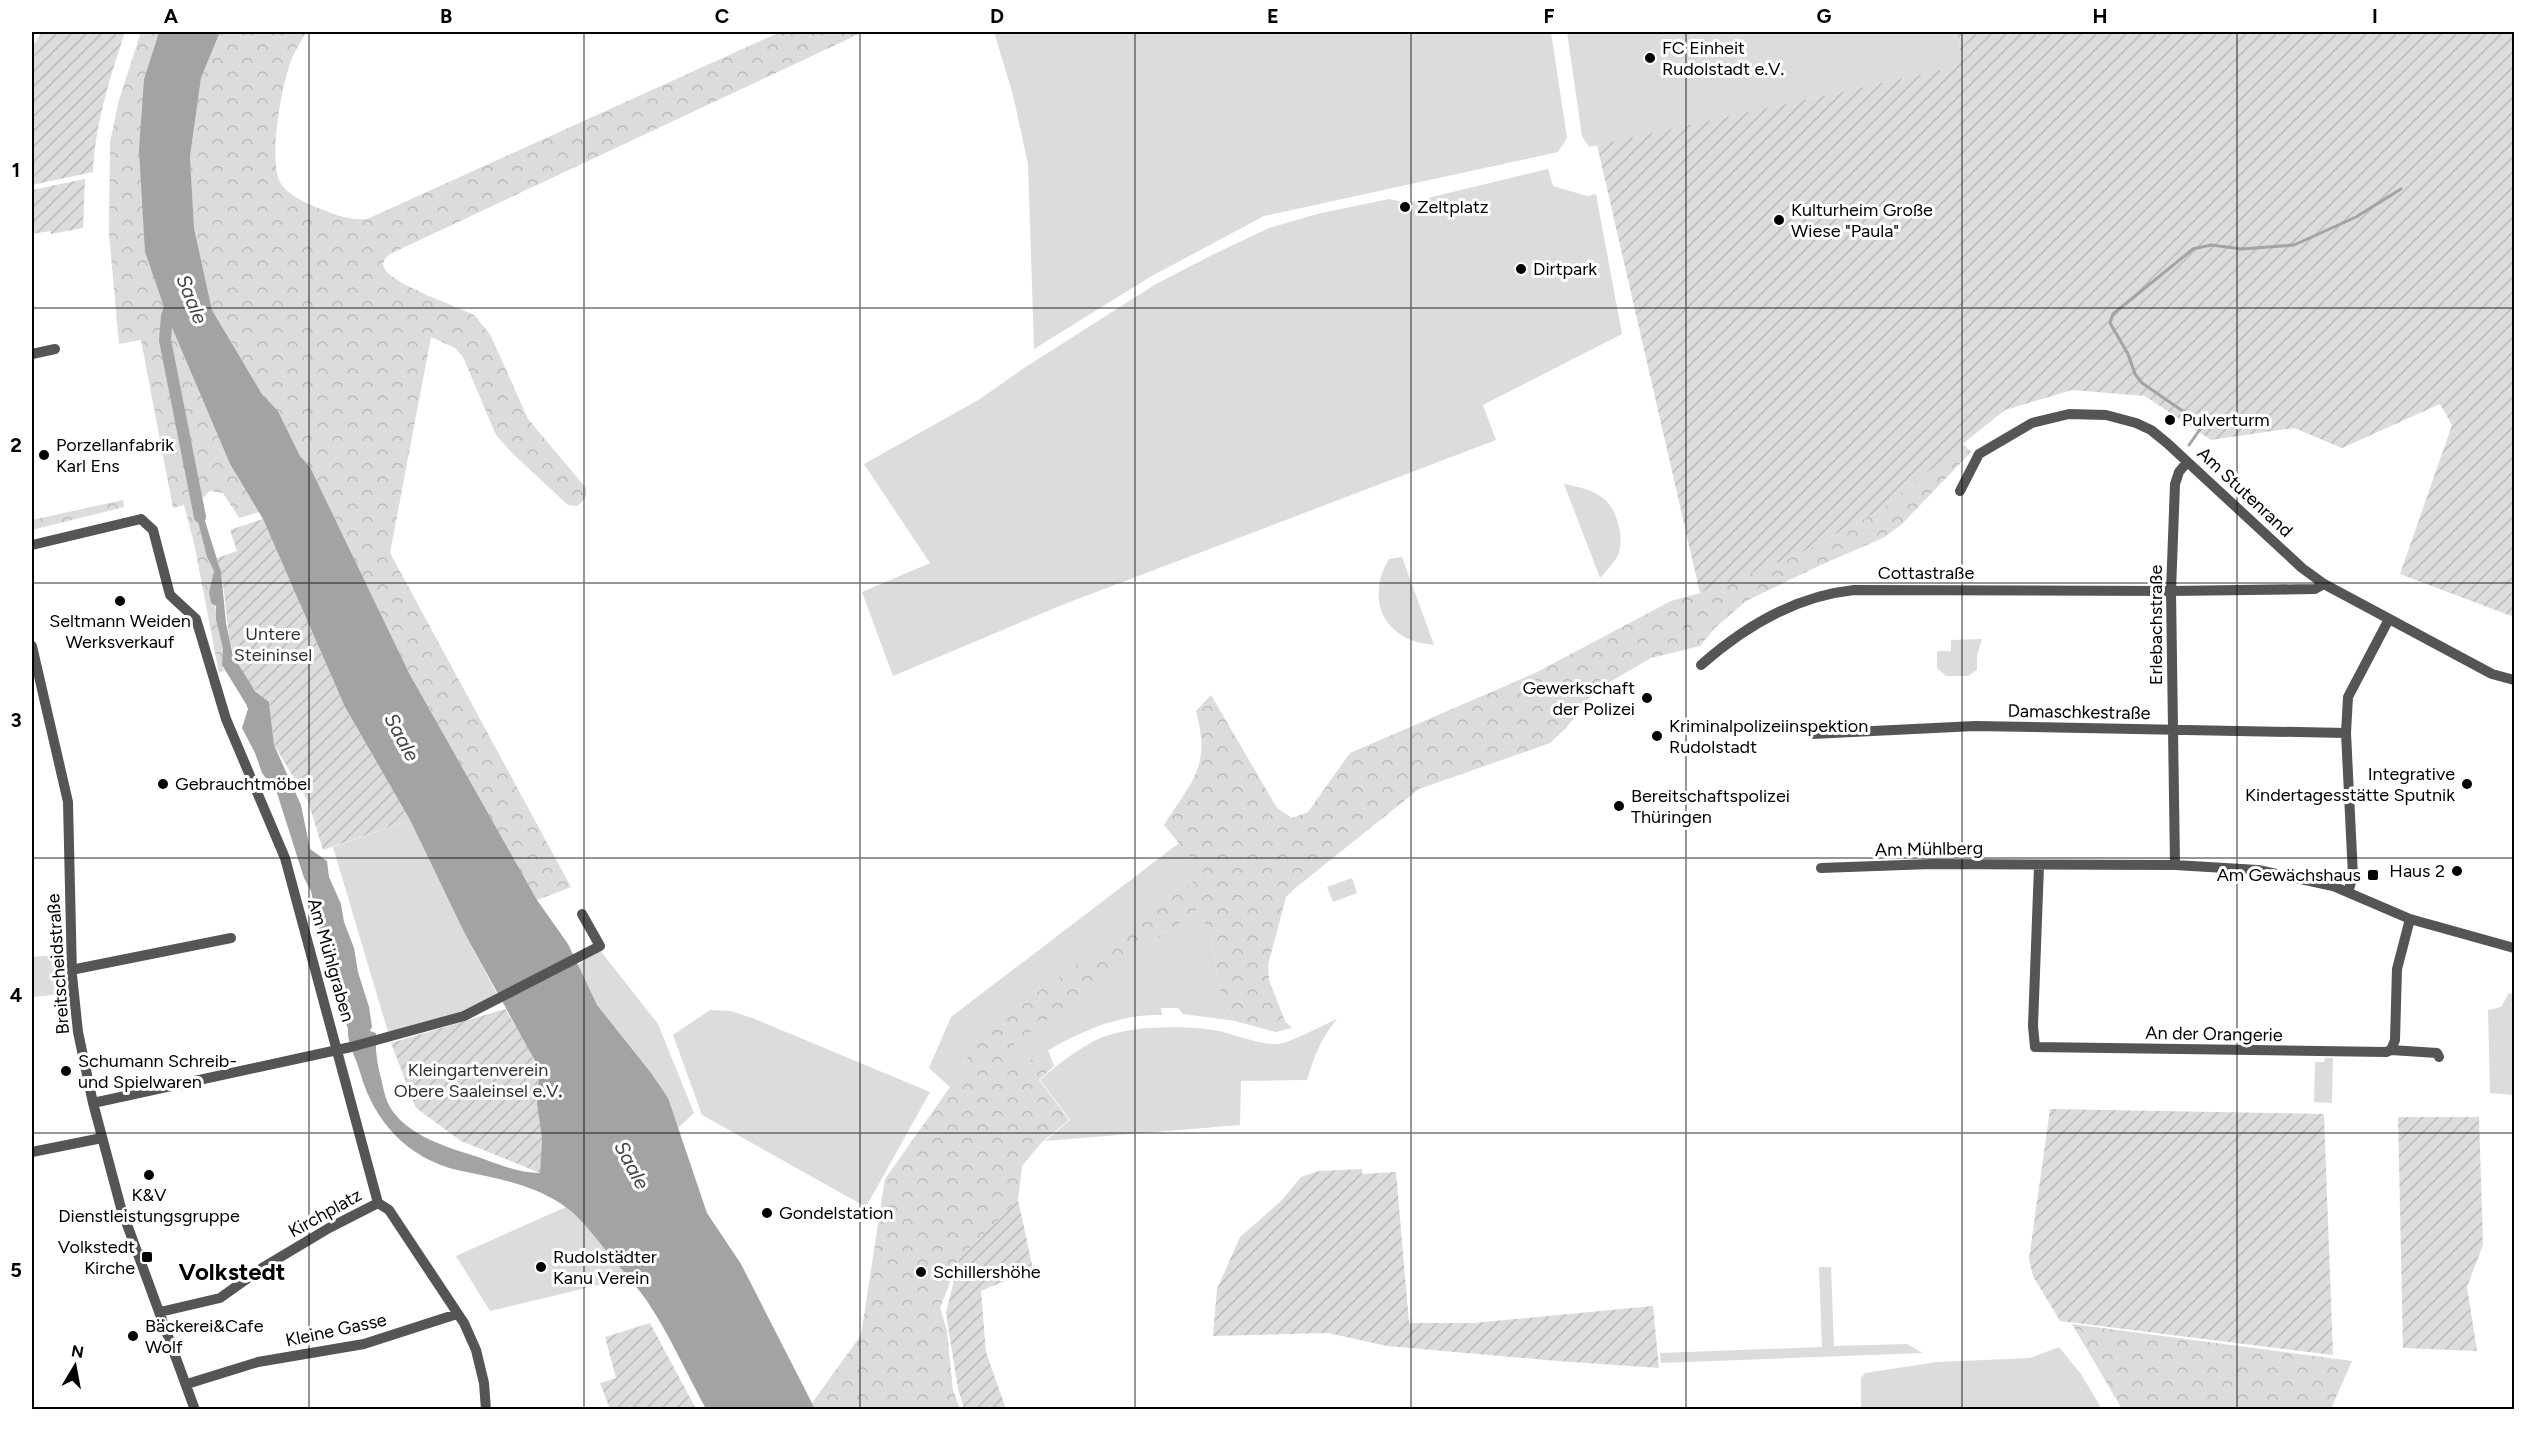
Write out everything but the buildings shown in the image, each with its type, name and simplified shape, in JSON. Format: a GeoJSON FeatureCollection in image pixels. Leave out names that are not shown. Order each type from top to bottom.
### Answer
{"type":"FeatureCollection","features":[{"type":"Feature","properties":{"kind":"street"},"geometry":{"type":"LineString","coordinates":[[32,354],[55,349]]}},
{"type":"Feature","properties":{"kind":"street","name":"Am Stutenrand"},"geometry":{"type":"LineString","coordinates":[[1960,490],[1979,454],[2032,423],[2069,414],[2106,416],[2136,423],[2151,430],[2302,568],[2324,584],[2492,674],[2514,680]]}},
{"type":"Feature","properties":{"kind":"street","name":"Erlebachstraße"},"geometry":{"type":"LineString","coordinates":[[2175,865],[2171,591],[2175,484],[2179,472],[2187,462]]}},
{"type":"Feature","properties":{"kind":"street","name":"Am Mühlgraben"},"geometry":{"type":"LineString","coordinates":[[32,545],[141,519],[153,530],[170,595],[196,619],[226,719],[285,858],[339,1049],[378,1203],[389,1210],[457,1314],[476,1350],[484,1383],[486,1410]]}},
{"type":"Feature","properties":{"kind":"street"},"geometry":{"type":"LineString","coordinates":[[2171,591],[2315,589],[2324,584]]}},
{"type":"Feature","properties":{"kind":"street","name":"Cottastraße"},"geometry":{"type":"LineString","coordinates":[[1701,665],[1745,631],[1778,613],[1812,598],[1835,592],[1854,590],[2171,591]]}},
{"type":"Feature","properties":{"kind":"street"},"geometry":{"type":"LineString","coordinates":[[2348,892],[2352,876],[2346,733],[2348,697],[2389,619]]}},
{"type":"Feature","properties":{"kind":"street","name":"Breitscheidstraße"},"geometry":{"type":"LineString","coordinates":[[32,646],[68,802],[72,970],[78,1032],[93,1103],[121,1208],[195,1410]]}},
{"type":"Feature","properties":{"kind":"street","name":"Damaschkestraße"},"geometry":{"type":"LineString","coordinates":[[1812,734],[1975,726],[2346,733]]}},
{"type":"Feature","properties":{"kind":"street","name":"Am Mühlberg"},"geometry":{"type":"LineString","coordinates":[[1821,868],[1931,864],[2175,865]]}},
{"type":"Feature","properties":{"kind":"street"},"geometry":{"type":"LineString","coordinates":[[2175,865],[2258,870],[2313,880],[2348,892],[2410,919],[2514,948]]}},
{"type":"Feature","properties":{"kind":"street","name":"An der Orangerie"},"geometry":{"type":"LineString","coordinates":[[2039,866],[2033,1026],[2035,1047],[2379,1053],[2391,1050],[2437,1053],[2439,1057]]}},
{"type":"Feature","properties":{"kind":"street"},"geometry":{"type":"LineString","coordinates":[[93,1103],[351,1047],[464,1016],[595,948],[582,914]]}},
{"type":"Feature","properties":{"kind":"street"},"geometry":{"type":"LineString","coordinates":[[2391,1050],[2395,1040],[2397,969],[2410,919]]}},
{"type":"Feature","properties":{"kind":"street"},"geometry":{"type":"LineString","coordinates":[[72,970],[231,938]]}},
{"type":"Feature","properties":{"kind":"street"},"geometry":{"type":"LineString","coordinates":[[32,1152],[102,1138]]}},
{"type":"Feature","properties":{"kind":"street","name":"Kirchplatz"},"geometry":{"type":"LineString","coordinates":[[160,1312],[220,1298],[262,1268],[329,1228],[378,1203]]}},
{"type":"Feature","properties":{"kind":"street","name":"Kleine Gasse"},"geometry":{"type":"LineString","coordinates":[[187,1384],[258,1362],[364,1344],[457,1314]]}},
{"type":"Feature","properties":{"kind":"green space"},"geometry":{"type":"Polygon","coordinates":[[[42,32],[125,32],[100,118],[93,172],[32,185],[32,47],[42,32]]]}},
{"type":"Feature","properties":{"kind":"green space"},"geometry":{"type":"Polygon","coordinates":[[[141,32],[159,32],[144,79],[145,252],[167,316],[230,464],[259,512],[239,518],[223,493],[210,491],[194,506],[207,557],[214,571],[209,592],[216,612],[223,647],[224,671],[219,673],[194,543],[184,505],[173,508],[141,340],[119,344],[109,234],[110,142],[119,100],[141,32]]]}},
{"type":"Feature","properties":{"kind":"green space"},"geometry":{"type":"Polygon","coordinates":[[[220,32],[307,32],[293,56],[281,101],[275,156],[280,182],[287,191],[313,206],[348,218],[367,219],[780,32],[863,32],[392,253],[384,261],[387,272],[404,284],[474,315],[490,334],[528,419],[586,488],[582,502],[577,506],[568,505],[512,453],[496,435],[463,357],[455,348],[431,337],[390,553],[571,887],[537,900],[409,673],[310,467],[300,456],[278,411],[262,394],[212,310],[194,228],[190,157],[201,78],[220,32]]]}},
{"type":"Feature","properties":{"kind":"green space"},"geometry":{"type":"Polygon","coordinates":[[[994,32],[1551,32],[1567,138],[1558,152],[1264,216],[1150,277],[1034,349],[1028,164],[1013,95],[994,32]]]}},
{"type":"Feature","properties":{"kind":"green space"},"geometry":{"type":"Polygon","coordinates":[[[1567,32],[1957,32],[1962,60],[1952,68],[1589,147],[1582,136],[1567,32]]]}},
{"type":"Feature","properties":{"kind":"green space"},"geometry":{"type":"Polygon","coordinates":[[[1957,32],[2514,32],[2514,617],[2400,574],[2452,425],[2440,404],[2342,448],[2294,428],[2211,440],[2145,396],[2072,390],[2005,410],[1880,510],[1797,555],[1700,593],[1597,145],[1951,68],[1951,63],[1962,60],[1957,32]]]}},
{"type":"Feature","properties":{"kind":"green space"},"geometry":{"type":"Polygon","coordinates":[[[1548,169],[1553,186],[1587,196],[1596,194],[1622,334],[1483,405],[1496,440],[1062,605],[893,676],[862,592],[930,563],[864,464],[980,399],[1024,368],[1156,284],[1269,228],[1317,214],[1389,199],[1407,203],[1548,169]]]}},
{"type":"Feature","properties":{"kind":"green space"},"geometry":{"type":"Polygon","coordinates":[[[85,179],[83,228],[51,234],[50,231],[32,234],[32,190],[85,179]]]}},
{"type":"Feature","properties":{"kind":"green space"},"geometry":{"type":"Polygon","coordinates":[[[1962,443],[1971,452],[1902,524],[1883,538],[1746,601],[1715,628],[1700,646],[1651,658],[1596,690],[1566,728],[1550,743],[1419,789],[1293,890],[1286,897],[1268,965],[1269,980],[1285,1021],[1292,1028],[1276,1032],[1235,1021],[1222,1000],[1210,933],[1197,910],[1002,1053],[1016,1069],[1048,1050],[1054,1066],[1039,1080],[1069,1120],[1042,1142],[1022,1166],[1018,1200],[959,1259],[940,1308],[947,1331],[953,1390],[960,1409],[815,1410],[812,1403],[861,1335],[885,1179],[950,1087],[982,1032],[1204,874],[1164,825],[1196,772],[1201,746],[1196,711],[1211,695],[1277,808],[1292,818],[1308,812],[1350,753],[1535,673],[1671,601],[1700,593],[1797,555],[1880,510],[1962,443]]]}},
{"type":"Feature","properties":{"kind":"green space"},"geometry":{"type":"Polygon","coordinates":[[[1564,484],[1585,489],[1602,497],[1617,520],[1620,535],[1619,553],[1600,578],[1564,484]]]}},
{"type":"Feature","properties":{"kind":"green space"},"geometry":{"type":"Polygon","coordinates":[[[123,500],[124,507],[32,530],[32,520],[123,500]]]}},
{"type":"Feature","properties":{"kind":"green space","name":"Untere Steininsel"},"geometry":{"type":"Polygon","coordinates":[[[263,519],[345,707],[410,820],[323,850],[308,801],[274,745],[269,702],[252,687],[240,670],[229,635],[222,578],[217,558],[237,551],[230,530],[263,519]]]}},
{"type":"Feature","properties":{"kind":"green space"},"geometry":{"type":"Polygon","coordinates":[[[1402,557],[1434,645],[1414,641],[1399,633],[1383,616],[1379,594],[1383,570],[1389,559],[1402,557]]]}},
{"type":"Feature","properties":{"kind":"green space"},"geometry":{"type":"Polygon","coordinates":[[[1982,639],[1977,655],[1977,670],[1968,676],[1946,676],[1937,668],[1937,651],[1951,651],[1951,640],[1982,639]]]}},
{"type":"Feature","properties":{"kind":"green space"},"geometry":{"type":"Polygon","coordinates":[[[410,820],[497,994],[464,1012],[388,1032],[333,847],[410,820]]]}},
{"type":"Feature","properties":{"kind":"green space"},"geometry":{"type":"Polygon","coordinates":[[[1179,843],[1205,874],[982,1032],[950,1087],[929,1068],[951,1017],[1179,843]]]}},
{"type":"Feature","properties":{"kind":"green space"},"geometry":{"type":"Polygon","coordinates":[[[1352,878],[1357,893],[1333,902],[1327,887],[1352,878]]]}},
{"type":"Feature","properties":{"kind":"green space"},"geometry":{"type":"Polygon","coordinates":[[[1197,910],[1210,933],[1222,1000],[1235,1021],[1183,1014],[1178,1008],[1161,1008],[1162,1015],[1123,1019],[1086,1031],[1016,1070],[1001,1053],[1197,910]]]}},
{"type":"Feature","properties":{"kind":"green space"},"geometry":{"type":"Polygon","coordinates":[[[599,949],[658,1024],[694,1113],[678,1128],[655,1080],[601,1011],[577,966],[599,949]]]}},
{"type":"Feature","properties":{"kind":"green space"},"geometry":{"type":"Polygon","coordinates":[[[57,955],[61,957],[61,973],[58,974],[62,978],[62,994],[32,997],[32,957],[57,955]]]}},
{"type":"Feature","properties":{"kind":"green space"},"geometry":{"type":"Polygon","coordinates":[[[2509,993],[2514,995],[2514,1095],[2490,1093],[2488,1010],[2501,1007],[2509,993]]]}},
{"type":"Feature","properties":{"kind":"green space","name":"Kleingartenverein Obere Saaleinsel e.V."},"geometry":{"type":"Polygon","coordinates":[[[505,1009],[528,1046],[539,1074],[537,1104],[542,1139],[540,1173],[461,1141],[416,1108],[391,1043],[505,1009]]]}},
{"type":"Feature","properties":{"kind":"green space"},"geometry":{"type":"Polygon","coordinates":[[[710,1010],[731,1011],[755,1019],[930,1092],[866,1207],[702,1115],[673,1035],[710,1010]]]}},
{"type":"Feature","properties":{"kind":"green space"},"geometry":{"type":"Polygon","coordinates":[[[1337,1019],[1319,1048],[1307,1080],[1241,1081],[1240,1125],[1045,1141],[1070,1120],[1040,1080],[1067,1058],[1096,1040],[1124,1031],[1174,1027],[1219,1031],[1256,1041],[1278,1044],[1337,1019]]]}},
{"type":"Feature","properties":{"kind":"green space"},"geometry":{"type":"Polygon","coordinates":[[[2325,1058],[2333,1058],[2332,1103],[2314,1102],[2315,1062],[2324,1062],[2325,1058]]]}},
{"type":"Feature","properties":{"kind":"green space"},"geometry":{"type":"Polygon","coordinates":[[[2050,1109],[2324,1114],[2333,1355],[2060,1321],[2033,1276],[2029,1259],[2050,1109]]]}},
{"type":"Feature","properties":{"kind":"green space"},"geometry":{"type":"Polygon","coordinates":[[[2398,1117],[2479,1117],[2483,1245],[2467,1287],[2477,1351],[2403,1348],[2398,1117]]]}},
{"type":"Feature","properties":{"kind":"green space"},"geometry":{"type":"Polygon","coordinates":[[[1362,1169],[1362,1174],[1396,1172],[1409,1323],[1473,1323],[1653,1306],[1659,1368],[1387,1346],[1328,1333],[1213,1336],[1217,1289],[1240,1237],[1281,1201],[1301,1177],[1319,1171],[1362,1169]]]}},
{"type":"Feature","properties":{"kind":"green space"},"geometry":{"type":"Polygon","coordinates":[[[1018,1200],[1033,1269],[981,1291],[986,1352],[1006,1409],[964,1409],[958,1389],[946,1313],[959,1259],[1018,1200]]]}},
{"type":"Feature","properties":{"kind":"green space","name":"Rudolstädter Kanu Verein"},"geometry":{"type":"Polygon","coordinates":[[[566,1207],[585,1223],[628,1278],[490,1311],[456,1256],[566,1207]]]}},
{"type":"Feature","properties":{"kind":"green space"},"geometry":{"type":"Polygon","coordinates":[[[1819,1267],[1831,1267],[1834,1346],[1907,1344],[1923,1353],[1661,1363],[1660,1353],[1822,1347],[1819,1267]]]}},
{"type":"Feature","properties":{"kind":"green space"},"geometry":{"type":"Polygon","coordinates":[[[650,1323],[696,1409],[610,1409],[600,1383],[616,1378],[605,1337],[650,1323]]]}},
{"type":"Feature","properties":{"kind":"green space"},"geometry":{"type":"Polygon","coordinates":[[[2072,1324],[2352,1361],[2331,1409],[2122,1409],[2072,1324]]]}},
{"type":"Feature","properties":{"kind":"green space"},"geometry":{"type":"Polygon","coordinates":[[[2059,1347],[2081,1374],[2102,1409],[1861,1409],[1861,1378],[1865,1373],[1937,1362],[2030,1358],[2059,1347]]]}},
{"type":"Feature","properties":{"kind":"water","name":"Saale"},"geometry":{"type":"Polygon","coordinates":[[[159,32],[220,32],[201,78],[190,157],[194,228],[212,310],[262,394],[278,411],[300,456],[310,467],[409,673],[537,900],[568,944],[597,1005],[668,1098],[707,1213],[741,1264],[815,1409],[706,1409],[647,1301],[590,1230],[573,1213],[542,1193],[500,1179],[457,1170],[423,1156],[408,1146],[383,1121],[366,1090],[350,1046],[348,1029],[326,962],[311,891],[304,878],[277,793],[262,773],[242,728],[248,709],[222,665],[223,649],[216,619],[216,606],[211,603],[209,592],[214,571],[207,557],[194,506],[196,503],[200,505],[221,572],[226,623],[233,656],[255,691],[269,702],[274,745],[301,805],[310,849],[327,861],[329,877],[341,904],[344,922],[354,948],[358,972],[369,1007],[372,1027],[370,1031],[376,1033],[377,1062],[387,1101],[403,1122],[426,1138],[508,1168],[540,1173],[542,1139],[537,1104],[539,1074],[534,1059],[465,934],[410,820],[345,707],[263,519],[230,464],[167,316],[145,252],[139,150],[144,79],[159,32]]]}},
{"type":"Feature","properties":{"kind":"waterway"},"geometry":{"type":"LineString","coordinates":[[2189,445],[2203,425],[2142,383],[2135,374],[2128,354],[2110,323],[2113,314],[2193,249],[2211,245],[2242,249],[2294,245],[2356,217],[2401,189]]}},
{"type":"Feature","properties":{"kind":"waterway","name":"Saale"},"geometry":{"type":"LineString","coordinates":[[172,302],[167,316],[165,340],[200,517]]}},
{"type":"Feature","properties":{"kind":"place","name":"FC Einheit Rudolstadt e.V."},"geometry":{"type":"Point","coordinates":[1650,58]}},
{"type":"Feature","properties":{"kind":"place","name":"Zeltplatz"},"geometry":{"type":"Point","coordinates":[1405,207]}},
{"type":"Feature","properties":{"kind":"place","name":"Kulturheim Große Wiese \"Paula\""},"geometry":{"type":"Point","coordinates":[1779,220]}},
{"type":"Feature","properties":{"kind":"place","name":"Dirtpark"},"geometry":{"type":"Point","coordinates":[1521,269]}},
{"type":"Feature","properties":{"kind":"place","name":"Pulverturm"},"geometry":{"type":"Point","coordinates":[2170,420]}},
{"type":"Feature","properties":{"kind":"place","name":"Porzellanfabrik Karl Ens"},"geometry":{"type":"Point","coordinates":[44,455]}},
{"type":"Feature","properties":{"kind":"place","name":"Seltmann Weiden Werksverkauf"},"geometry":{"type":"Point","coordinates":[120,601]}},
{"type":"Feature","properties":{"kind":"place","name":"Gewerkschaft der Polizei"},"geometry":{"type":"Point","coordinates":[1647,698]}},
{"type":"Feature","properties":{"kind":"place","name":"Kriminalpolizeiinspektion Rudolstadt"},"geometry":{"type":"Point","coordinates":[1657,736]}},
{"type":"Feature","properties":{"kind":"place","name":"Gebrauchtmöbel"},"geometry":{"type":"Point","coordinates":[163,784]}},
{"type":"Feature","properties":{"kind":"place","name":"Integrative Kindertagesstätte Sputnik"},"geometry":{"type":"Point","coordinates":[2467,784]}},
{"type":"Feature","properties":{"kind":"place","name":"Bereitschaftspolizei Thüringen"},"geometry":{"type":"Point","coordinates":[1619,806]}},
{"type":"Feature","properties":{"kind":"place","name":"Haus 2"},"geometry":{"type":"Point","coordinates":[2457,871]}},
{"type":"Feature","properties":{"kind":"place","name":"Am Gewächshaus"},"geometry":{"type":"Point","coordinates":[2373,875]}},
{"type":"Feature","properties":{"kind":"place","name":"Schumann Schreib- und Spielwaren"},"geometry":{"type":"Point","coordinates":[66,1071]}},
{"type":"Feature","properties":{"kind":"place","name":"K&V Dienstleistungsgruppe"},"geometry":{"type":"Point","coordinates":[149,1175]}},
{"type":"Feature","properties":{"kind":"place","name":"Gondelstation"},"geometry":{"type":"Point","coordinates":[767,1213]}},
{"type":"Feature","properties":{"kind":"place","name":"Volkstedt Kirche"},"geometry":{"type":"Point","coordinates":[147,1257]}},
{"type":"Feature","properties":{"kind":"place","name":"Rudolstädter Kanu Verein"},"geometry":{"type":"Point","coordinates":[541,1267]}},
{"type":"Feature","properties":{"kind":"place","name":"Schillershöhe"},"geometry":{"type":"Point","coordinates":[921,1272]}},
{"type":"Feature","properties":{"kind":"place","name":"Bäckerei&Cafe Wolf"},"geometry":{"type":"Point","coordinates":[133,1336]}},
{"type":"Feature","properties":{"kind":"district","name":"Volkstedt"},"geometry":{"type":"Point","coordinates":[232,1271]}}]}
